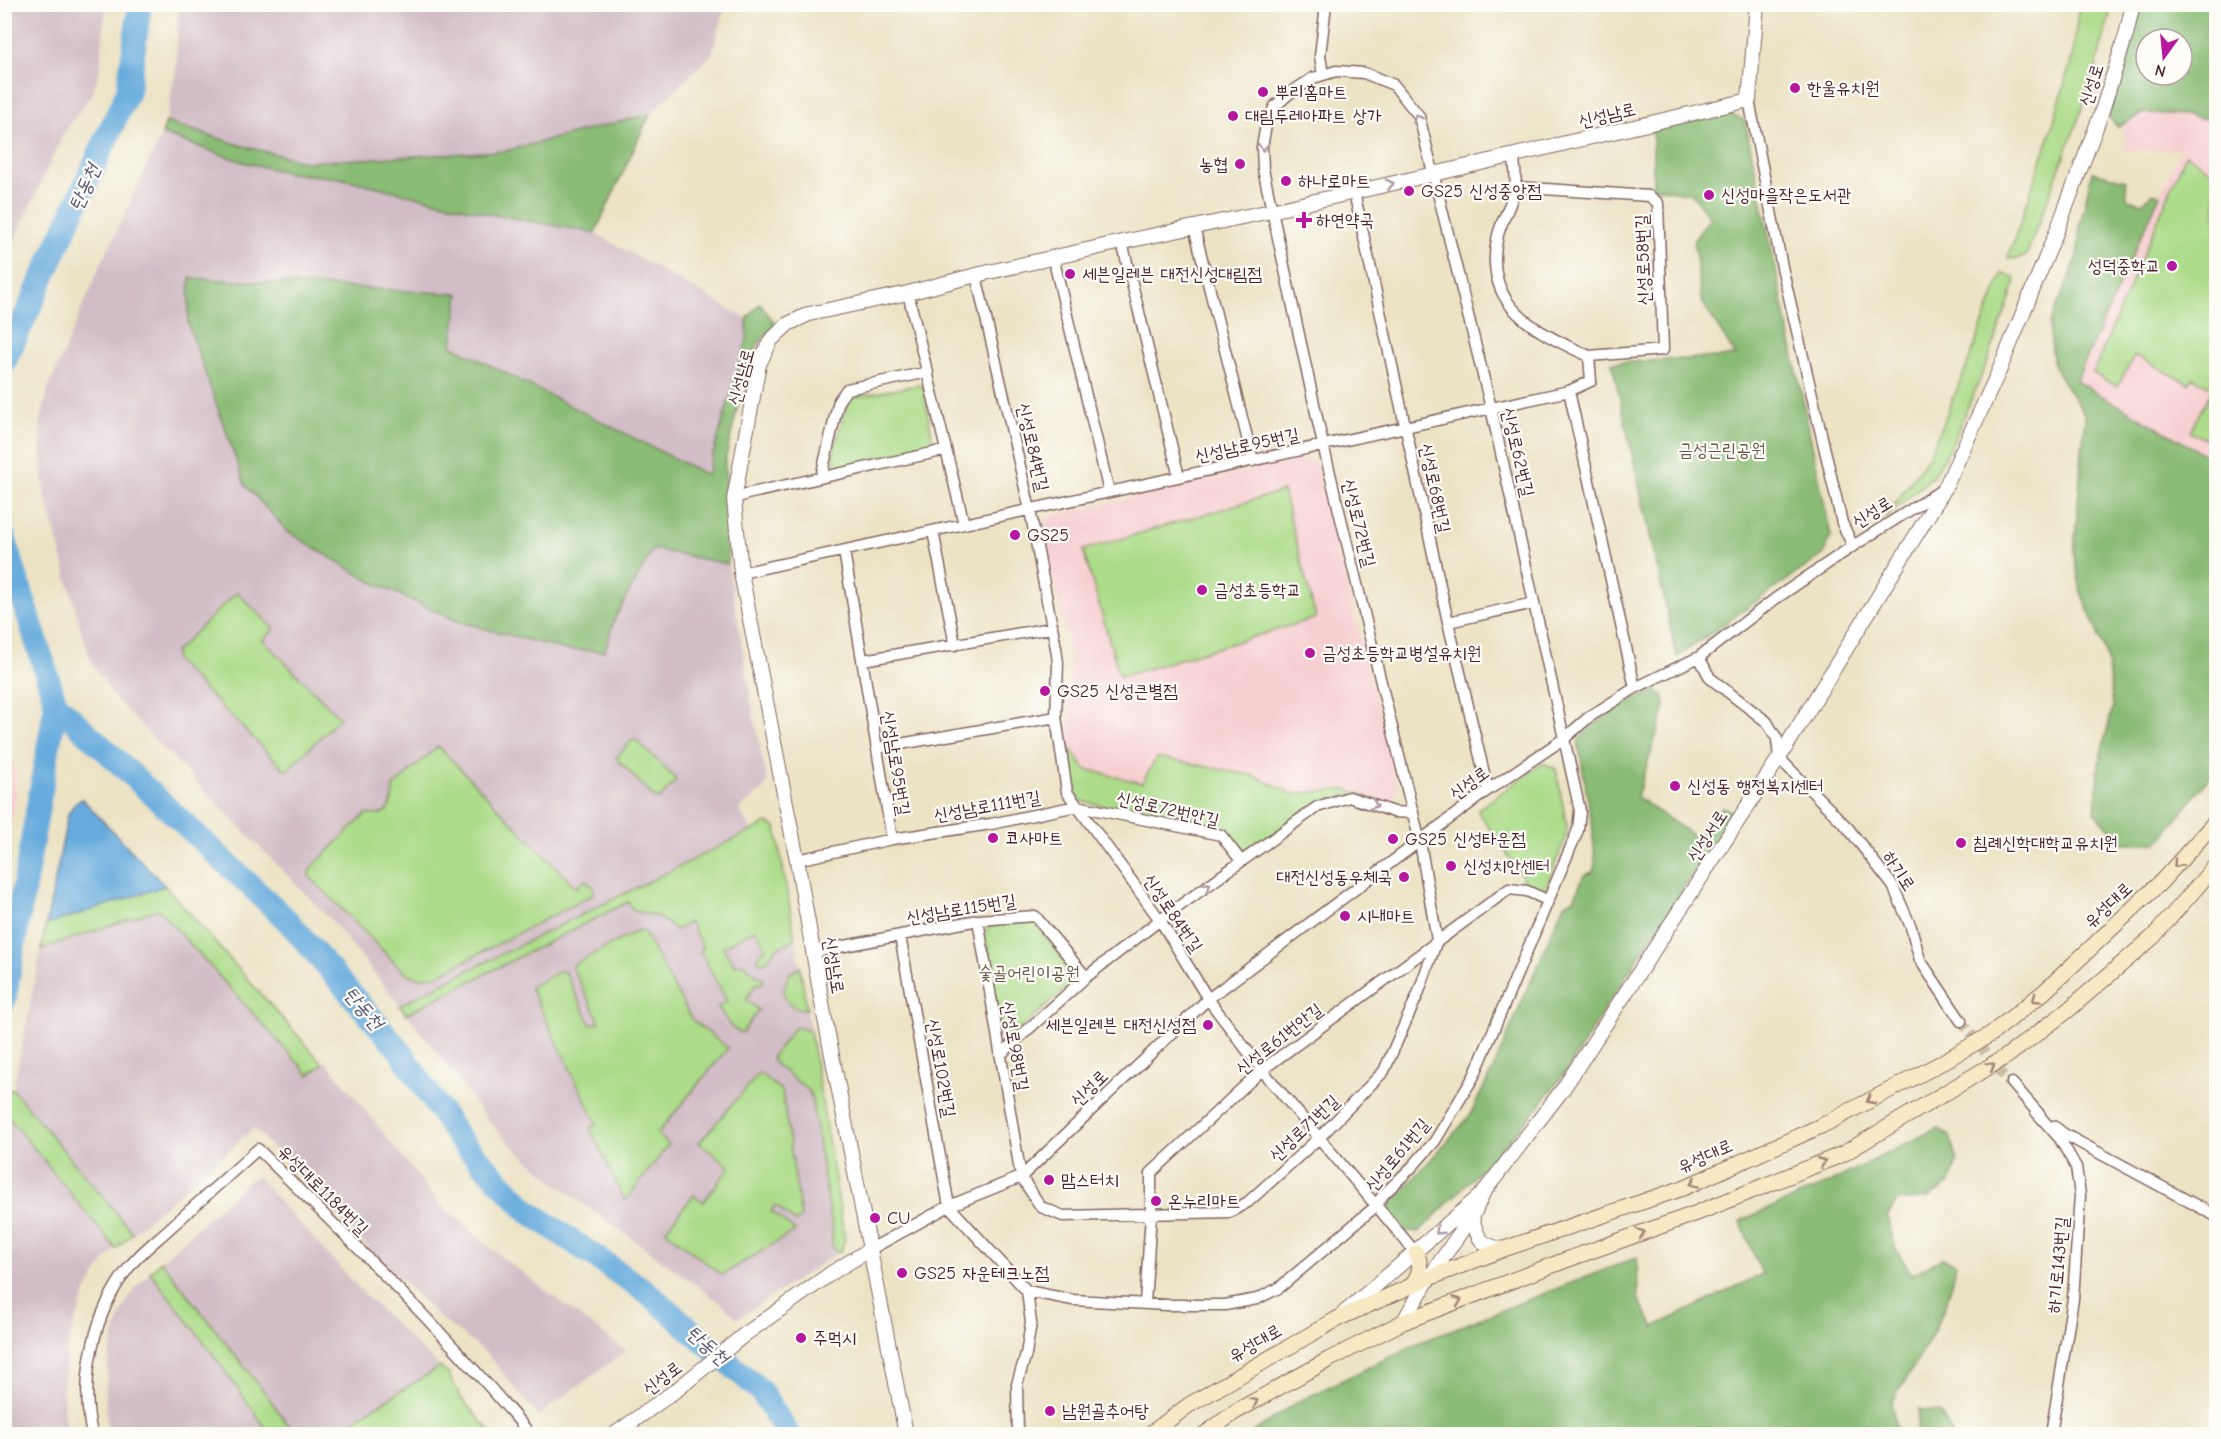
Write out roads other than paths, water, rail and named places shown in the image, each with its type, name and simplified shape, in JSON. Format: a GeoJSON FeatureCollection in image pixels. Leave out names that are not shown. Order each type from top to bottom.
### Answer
{"type":"FeatureCollection","features":[{"type":"Feature","properties":{"kind":"main road","name":"유성대로"},"geometry":{"type":"LineString","coordinates":[[1150,1434],[1190,1405],[1337,1319],[1429,1278],[1504,1249],[1683,1188],[1821,1126],[1932,1068],[1991,1034],[2044,992],[2161,882],[2217,821]]}},
{"type":"Feature","properties":{"kind":"main road"},"geometry":{"type":"LineString","coordinates":[[1205,1434],[1235,1412],[1328,1360],[1403,1322],[1697,1213],[1843,1154],[2007,1056],[2067,1011],[2153,937],[2217,865]]}},
{"type":"Feature","properties":{"kind":"main road"},"geometry":{"type":"LineString","coordinates":[[1412,1286],[1421,1271],[1420,1260],[1416,1252]]}},
{"type":"Feature","properties":{"kind":"street"},"geometry":{"type":"LineString","coordinates":[[1323,75],[1320,56],[1326,4]]}},
{"type":"Feature","properties":{"kind":"street"},"geometry":{"type":"LineString","coordinates":[[1756,4],[1749,100],[1784,277],[1842,523],[1853,546]]}},
{"type":"Feature","properties":{"kind":"street","name":"신성로"},"geometry":{"type":"LineString","coordinates":[[615,1434],[679,1388],[744,1335],[833,1272],[949,1206],[1021,1178],[1208,999],[1488,790],[1564,738],[1589,717],[1635,688],[1699,657],[1775,599],[1945,488],[1999,371],[2056,233],[2100,117],[2126,35],[2133,4]]}},
{"type":"Feature","properties":{"kind":"street"},"geometry":{"type":"LineString","coordinates":[[1271,211],[1263,169],[1262,147],[1266,125],[1275,106],[1290,93],[1313,78],[1336,71],[1364,73],[1395,85],[1419,116],[1434,174]]}},
{"type":"Feature","properties":{"kind":"street","name":"신성남로"},"geometry":{"type":"LineString","coordinates":[[906,1434],[741,573],[734,499],[759,364],[771,340],[788,324],[809,314],[908,293],[1053,257],[1434,174],[1749,100]]}},
{"type":"Feature","properties":{"kind":"street","name":"신성로58번길"},"geometry":{"type":"LineString","coordinates":[[1514,155],[1515,187],[1498,234],[1494,259],[1500,286],[1508,305],[1529,325],[1551,339],[1589,356],[1664,351],[1658,203],[1649,196],[1515,187]]}},
{"type":"Feature","properties":{"kind":"street","name":"신성로62번길"},"geometry":{"type":"LineString","coordinates":[[1434,174],[1491,408],[1564,738]]}},
{"type":"Feature","properties":{"kind":"street","name":"신성로68번길"},"geometry":{"type":"LineString","coordinates":[[1354,192],[1448,622],[1488,790]]}},
{"type":"Feature","properties":{"kind":"street","name":"신성로72번길"},"geometry":{"type":"LineString","coordinates":[[1271,211],[1287,273],[1323,445],[1420,842]]}},
{"type":"Feature","properties":{"kind":"street"},"geometry":{"type":"LineString","coordinates":[[1194,227],[1253,461]]}},
{"type":"Feature","properties":{"kind":"street"},"geometry":{"type":"LineString","coordinates":[[1122,242],[1179,477]]}},
{"type":"Feature","properties":{"kind":"street"},"geometry":{"type":"LineString","coordinates":[[1053,257],[1109,492]]}},
{"type":"Feature","properties":{"kind":"street","name":"신성로84번길"},"geometry":{"type":"LineString","coordinates":[[976,275],[1030,510],[1058,663],[1056,717],[1067,792],[1160,920],[1208,999],[1262,1070],[1416,1252]]}},
{"type":"Feature","properties":{"kind":"street"},"geometry":{"type":"LineString","coordinates":[[908,293],[964,524]]}},
{"type":"Feature","properties":{"kind":"street"},"geometry":{"type":"LineString","coordinates":[[1589,356],[1591,381],[1569,391],[1635,688]]}},
{"type":"Feature","properties":{"kind":"street"},"geometry":{"type":"LineString","coordinates":[[821,477],[839,400],[847,389],[928,372]]}},
{"type":"Feature","properties":{"kind":"street","name":"신성남로95번길"},"geometry":{"type":"LineString","coordinates":[[741,573],[1569,391]]}},
{"type":"Feature","properties":{"kind":"street"},"geometry":{"type":"LineString","coordinates":[[734,499],[747,494],[946,450]]}},
{"type":"Feature","properties":{"kind":"street","name":"신성서로"},"geometry":{"type":"LineString","coordinates":[[1483,1193],[1563,1089],[1779,758],[1945,488]]}},
{"type":"Feature","properties":{"kind":"street"},"geometry":{"type":"LineString","coordinates":[[933,531],[955,645]]}},
{"type":"Feature","properties":{"kind":"street","name":"신성남로95번길"},"geometry":{"type":"LineString","coordinates":[[844,551],[892,839]]}},
{"type":"Feature","properties":{"kind":"street"},"geometry":{"type":"LineString","coordinates":[[1448,622],[1534,603]]}},
{"type":"Feature","properties":{"kind":"street"},"geometry":{"type":"LineString","coordinates":[[863,660],[1051,628]]}},
{"type":"Feature","properties":{"kind":"street"},"geometry":{"type":"LineString","coordinates":[[1699,657],[1710,678],[1767,722],[1777,738],[1779,758]]}},
{"type":"Feature","properties":{"kind":"street"},"geometry":{"type":"LineString","coordinates":[[877,748],[1056,717]]}},
{"type":"Feature","properties":{"kind":"street","name":"신성로61번길"},"geometry":{"type":"LineString","coordinates":[[1027,1291],[1074,1300],[1145,1303],[1225,1305],[1257,1299],[1279,1288],[1376,1206],[1383,1195],[1435,1141],[1474,1076],[1578,830],[1580,811],[1564,738]]}},
{"type":"Feature","properties":{"kind":"street","name":"하기로"},"geometry":{"type":"LineString","coordinates":[[1779,758],[1848,828],[1893,886],[1911,927],[1920,960],[1961,1021]]}},
{"type":"Feature","properties":{"kind":"street"},"geometry":{"type":"LineString","coordinates":[[1000,1055],[1086,978],[1160,920],[1317,807],[1349,797],[1394,812],[1413,813]]}},
{"type":"Feature","properties":{"kind":"street","name":"신성남로111번길"},"geometry":{"type":"LineString","coordinates":[[797,860],[892,839],[992,824],[1077,806]]}},
{"type":"Feature","properties":{"kind":"street","name":"신성로72번안길"},"geometry":{"type":"LineString","coordinates":[[1077,806],[1221,835],[1241,861]]}},
{"type":"Feature","properties":{"kind":"street","name":"신성로71번길"},"geometry":{"type":"LineString","coordinates":[[1021,1178],[1041,1207],[1063,1216],[1230,1212],[1248,1202],[1320,1137],[1384,1071],[1418,994],[1437,940],[1420,842]]}},
{"type":"Feature","properties":{"kind":"street","name":"신성로61번안길"},"geometry":{"type":"LineString","coordinates":[[1145,1303],[1151,1214],[1151,1173],[1262,1070],[1509,889],[1527,891],[1547,900]]}},
{"type":"Feature","properties":{"kind":"street","name":"신성남로115번길"},"geometry":{"type":"LineString","coordinates":[[814,952],[978,920],[1035,916],[1086,978]]}},
{"type":"Feature","properties":{"kind":"street","name":"신성로98번길"},"geometry":{"type":"LineString","coordinates":[[978,920],[1021,1178]]}},
{"type":"Feature","properties":{"kind":"street","name":"신성로102번길"},"geometry":{"type":"LineString","coordinates":[[900,936],[949,1206]]}},
{"type":"Feature","properties":{"kind":"street"},"geometry":{"type":"LineString","coordinates":[[2012,1083],[2036,1112],[2064,1134],[2217,1216]]}},
{"type":"Feature","properties":{"kind":"street","name":"하기로143번길"},"geometry":{"type":"LineString","coordinates":[[2036,1112],[2060,1139],[2076,1167],[2080,1196],[2073,1299],[2051,1434]]}},
{"type":"Feature","properties":{"kind":"street","name":"유성대로1184번길"},"geometry":{"type":"LineString","coordinates":[[92,1434],[87,1389],[91,1350],[99,1322],[114,1291],[130,1265],[258,1149],[353,1243],[481,1376],[530,1434]]}},
{"type":"Feature","properties":{"kind":"street"},"geometry":{"type":"LineString","coordinates":[[1403,1322],[1429,1278],[1472,1218],[1483,1193]]}},
{"type":"Feature","properties":{"kind":"street"},"geometry":{"type":"LineString","coordinates":[[1337,1319],[1483,1193]]}},
{"type":"Feature","properties":{"kind":"street"},"geometry":{"type":"LineString","coordinates":[[949,1206],[1027,1291],[1031,1323],[1017,1384],[1018,1434]]}},
{"type":"Feature","properties":{"kind":"street"},"geometry":{"type":"LineString","coordinates":[[1472,1218],[1480,1240],[1489,1247],[1504,1249]]}},
{"type":"Feature","properties":{"kind":"water"},"geometry":{"type":"Polygon","coordinates":[[[82,799],[165,886],[46,925],[68,814],[74,804],[82,799]]]}},
{"type":"Feature","properties":{"kind":"waterway","name":"탄동천"},"geometry":{"type":"LineString","coordinates":[[4,363],[128,91],[140,4]]}},
{"type":"Feature","properties":{"kind":"waterway","name":"탄동천"},"geometry":{"type":"LineString","coordinates":[[4,538],[56,704],[287,920],[401,1052],[459,1139],[528,1211],[648,1293],[760,1390],[788,1434]]}},
{"type":"Feature","properties":{"kind":"waterway"},"geometry":{"type":"LineString","coordinates":[[4,1001],[56,704]]}},
{"type":"Feature","properties":{"kind":"tunnel"},"geometry":{"type":"LineString","coordinates":[[1961,1021],[2008,1082],[2012,1083]]}},
{"type":"Feature","properties":{"kind":"place","name":"한울유치원"},"geometry":{"type":"Point","coordinates":[1795,88]}},
{"type":"Feature","properties":{"kind":"place","name":"뿌리홈마트"},"geometry":{"type":"Point","coordinates":[1263,92]}},
{"type":"Feature","properties":{"kind":"place","name":"대림두레아파트 상가"},"geometry":{"type":"Point","coordinates":[1233,116]}},
{"type":"Feature","properties":{"kind":"place","name":"농협"},"geometry":{"type":"Point","coordinates":[1240,164]}},
{"type":"Feature","properties":{"kind":"place","name":"하나로마트"},"geometry":{"type":"Point","coordinates":[1286,181]}},
{"type":"Feature","properties":{"kind":"place","name":"GS25 신성중앙점"},"geometry":{"type":"Point","coordinates":[1409,191]}},
{"type":"Feature","properties":{"kind":"place","name":"신성마을작은도서관"},"geometry":{"type":"Point","coordinates":[1709,195]}},
{"type":"Feature","properties":{"kind":"place","name":"하연약국"},"geometry":{"type":"Point","coordinates":[1304,220]}},
{"type":"Feature","properties":{"kind":"place","name":"성덕중학교"},"geometry":{"type":"Point","coordinates":[2172,266]}},
{"type":"Feature","properties":{"kind":"place","name":"세븐일레븐 대전신성대림점"},"geometry":{"type":"Point","coordinates":[1070,274]}},
{"type":"Feature","properties":{"kind":"place","name":"GS25"},"geometry":{"type":"Point","coordinates":[1015,535]}},
{"type":"Feature","properties":{"kind":"place","name":"금성초등학교"},"geometry":{"type":"Point","coordinates":[1202,590]}},
{"type":"Feature","properties":{"kind":"place","name":"금성초등학교병설유치원"},"geometry":{"type":"Point","coordinates":[1310,653]}},
{"type":"Feature","properties":{"kind":"place","name":"GS25 신성큰별점"},"geometry":{"type":"Point","coordinates":[1045,691]}},
{"type":"Feature","properties":{"kind":"place","name":"신성동 행정복지센터"},"geometry":{"type":"Point","coordinates":[1675,786]}},
{"type":"Feature","properties":{"kind":"place","name":"코사마트"},"geometry":{"type":"Point","coordinates":[993,838]}},
{"type":"Feature","properties":{"kind":"place","name":"GS25 신성타운점"},"geometry":{"type":"Point","coordinates":[1393,839]}},
{"type":"Feature","properties":{"kind":"place","name":"침례신학대학교유치원"},"geometry":{"type":"Point","coordinates":[1961,843]}},
{"type":"Feature","properties":{"kind":"place","name":"신성치안센터"},"geometry":{"type":"Point","coordinates":[1451,866]}},
{"type":"Feature","properties":{"kind":"place","name":"대전신성동우체국"},"geometry":{"type":"Point","coordinates":[1404,877]}},
{"type":"Feature","properties":{"kind":"place","name":"시내마트"},"geometry":{"type":"Point","coordinates":[1345,916]}},
{"type":"Feature","properties":{"kind":"place","name":"세븐일레븐 대전신성점"},"geometry":{"type":"Point","coordinates":[1208,1025]}},
{"type":"Feature","properties":{"kind":"place","name":"맘스터치"},"geometry":{"type":"Point","coordinates":[1049,1180]}},
{"type":"Feature","properties":{"kind":"place","name":"온누리마트"},"geometry":{"type":"Point","coordinates":[1156,1201]}},
{"type":"Feature","properties":{"kind":"place","name":"CU"},"geometry":{"type":"Point","coordinates":[875,1218]}},
{"type":"Feature","properties":{"kind":"place","name":"GS25 자운테크노점"},"geometry":{"type":"Point","coordinates":[902,1273]}},
{"type":"Feature","properties":{"kind":"place","name":"주먹시"},"geometry":{"type":"Point","coordinates":[801,1338]}},
{"type":"Feature","properties":{"kind":"place","name":"남원골추어탕"},"geometry":{"type":"Point","coordinates":[1050,1411]}},
{"type":"Feature","properties":{"kind":"park label","name":"금성근린공원"},"geometry":{"type":"Point","coordinates":[1722,450]}},
{"type":"Feature","properties":{"kind":"park label","name":"숯골어린이공원"},"geometry":{"type":"Point","coordinates":[1029,973]}}]}
